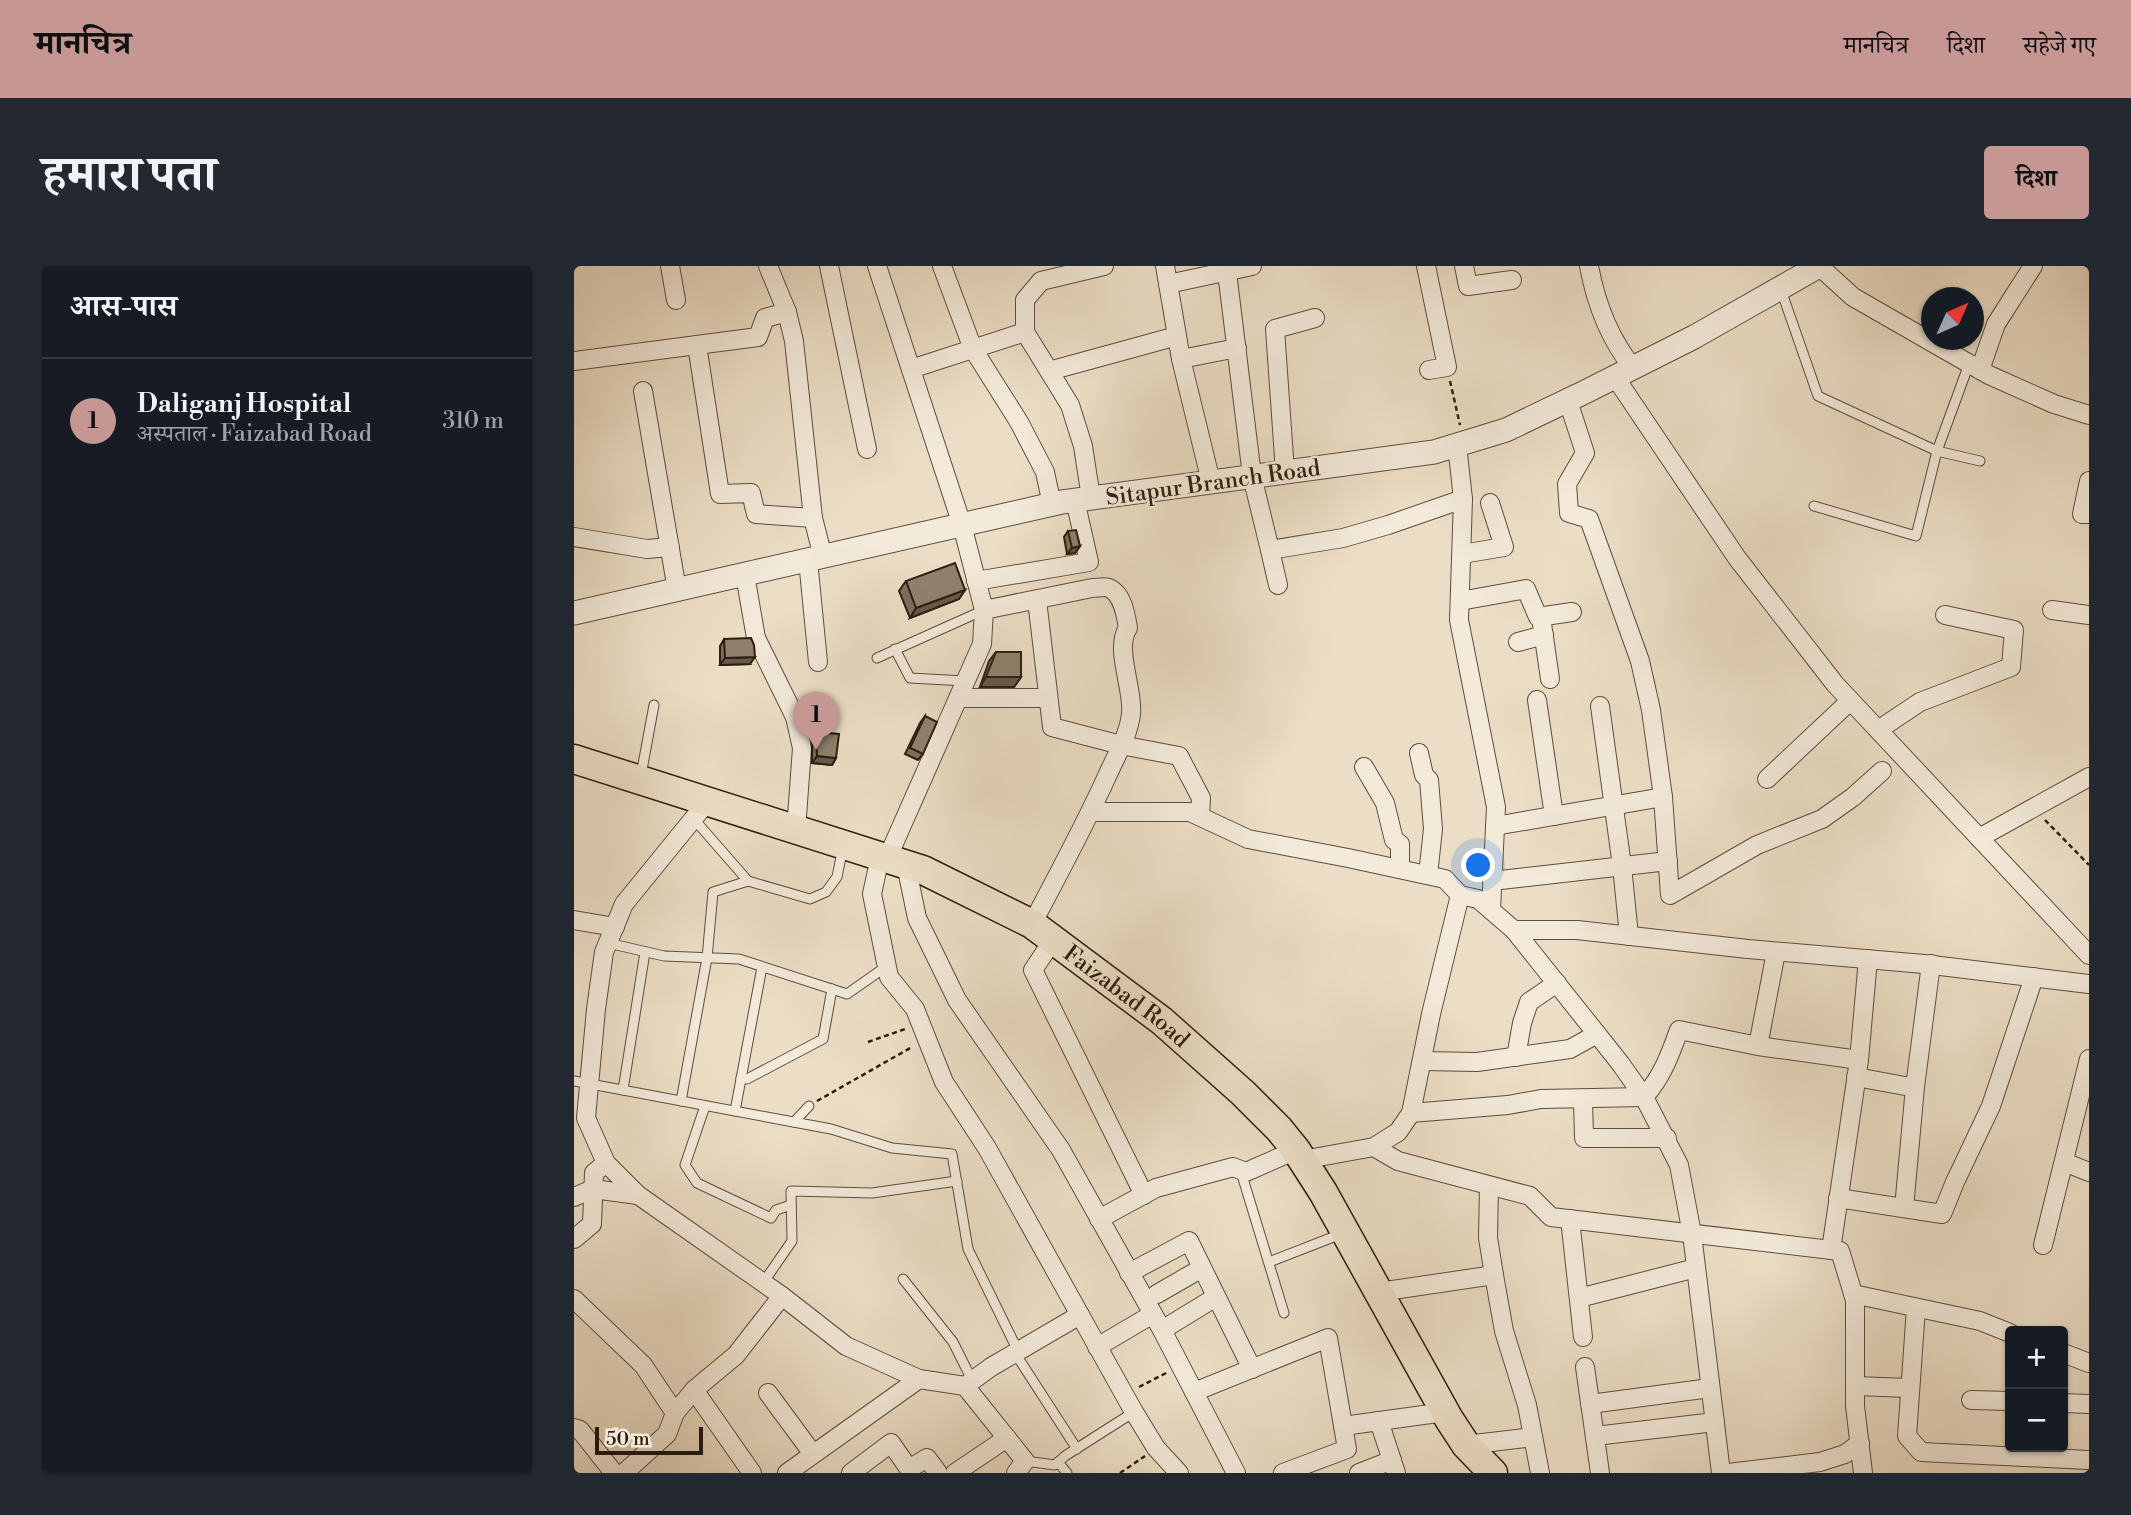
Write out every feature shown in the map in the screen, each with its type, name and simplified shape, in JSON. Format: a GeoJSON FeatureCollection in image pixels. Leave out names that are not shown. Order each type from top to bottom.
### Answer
{"type":"FeatureCollection","features":[{"type":"Feature","properties":{"kind":"main road","name":"Faizabad Road"},"geometry":{"type":"LineString","coordinates":[[574,759],[640,780],[700,810],[796,830],[923,870],[1043,932],[1162,1021],[1243,1093],[1279,1129],[1299,1155],[1445,1412],[1466,1445],[1493,1473]]}},
{"type":"Feature","properties":{"kind":"street"},"geometry":{"type":"LineString","coordinates":[[670,266],[676,300]]}},
{"type":"Feature","properties":{"kind":"street"},"geometry":{"type":"LineString","coordinates":[[768,266],[787,312],[794,341],[814,518],[818,662]]}},
{"type":"Feature","properties":{"kind":"street"},"geometry":{"type":"LineString","coordinates":[[829,266],[867,449]]}},
{"type":"Feature","properties":{"kind":"street"},"geometry":{"type":"LineString","coordinates":[[877,266],[962,525],[984,610],[982,644],[891,860],[873,894],[889,977],[915,1009],[944,1082],[987,1148],[1124,1395],[1156,1448],[1179,1473]]}},
{"type":"Feature","properties":{"kind":"street"},"geometry":{"type":"LineString","coordinates":[[942,266],[972,349],[1024,432],[1045,472],[1052,505]]}},
{"type":"Feature","properties":{"kind":"street"},"geometry":{"type":"LineString","coordinates":[[976,581],[1088,562],[1083,499],[1083,446],[1070,405],[1025,331],[1025,300],[1041,281],[1104,266]]}},
{"type":"Feature","properties":{"kind":"street"},"geometry":{"type":"LineString","coordinates":[[1165,266],[1181,359],[1211,482]]}},
{"type":"Feature","properties":{"kind":"street"},"geometry":{"type":"LineString","coordinates":[[1168,284],[1252,266]]}},
{"type":"Feature","properties":{"kind":"street"},"geometry":{"type":"LineString","coordinates":[[1426,266],[1447,367],[1429,370]]}},
{"type":"Feature","properties":{"kind":"street"},"geometry":{"type":"LineString","coordinates":[[1464,266],[1468,286],[1512,280]]}},
{"type":"Feature","properties":{"kind":"street"},"geometry":{"type":"LineString","coordinates":[[1589,266],[1606,327],[1618,349],[1624,373],[1737,558],[1850,701],[2089,955]]}},
{"type":"Feature","properties":{"kind":"street"},"geometry":{"type":"LineString","coordinates":[[1819,266],[1853,297],[1974,367],[2054,404],[2089,415]]}},
{"type":"Feature","properties":{"kind":"street","name":"Sitapur Branch Road"},"geometry":{"type":"LineString","coordinates":[[574,613],[1083,499],[1434,452],[1506,429],[1568,401],[1694,337],[1819,266]]}},
{"type":"Feature","properties":{"kind":"street"},"geometry":{"type":"LineString","coordinates":[[1974,367],[1996,324],[2033,266]]}},
{"type":"Feature","properties":{"kind":"street"},"geometry":{"type":"LineString","coordinates":[[1227,272],[1252,476],[1278,585]]}},
{"type":"Feature","properties":{"kind":"street"},"geometry":{"type":"LineString","coordinates":[[574,361],[758,337],[765,318],[787,312]]}},
{"type":"Feature","properties":{"kind":"street"},"geometry":{"type":"LineString","coordinates":[[1285,472],[1275,328],[1315,318]]}},
{"type":"Feature","properties":{"kind":"street"},"geometry":{"type":"LineString","coordinates":[[911,369],[1025,331]]}},
{"type":"Feature","properties":{"kind":"street"},"geometry":{"type":"LineString","coordinates":[[1049,371],[1177,336]]}},
{"type":"Feature","properties":{"kind":"street"},"geometry":{"type":"LineString","coordinates":[[697,345],[720,494],[751,492],[756,514],[814,518]]}},
{"type":"Feature","properties":{"kind":"street"},"geometry":{"type":"LineString","coordinates":[[1181,359],[1237,348]]}},
{"type":"Feature","properties":{"kind":"street"},"geometry":{"type":"LineString","coordinates":[[643,391],[677,590]]}},
{"type":"Feature","properties":{"kind":"street"},"geometry":{"type":"LineString","coordinates":[[1568,401],[1584,453],[1567,484],[1569,513],[1589,519],[1640,661],[1651,709],[1663,797],[1670,895],[1757,845],[1822,819],[1853,797],[1882,771]]}},
{"type":"Feature","properties":{"kind":"street"},"geometry":{"type":"LineString","coordinates":[[1460,444],[1463,499],[1460,620],[1496,807],[1491,910]]}},
{"type":"Feature","properties":{"kind":"street"},"geometry":{"type":"LineString","coordinates":[[2089,481],[2082,514],[2089,514]]}},
{"type":"Feature","properties":{"kind":"street"},"geometry":{"type":"LineString","coordinates":[[1270,550],[1343,538],[1463,499]]}},
{"type":"Feature","properties":{"kind":"street"},"geometry":{"type":"LineString","coordinates":[[1462,554],[1504,547],[1490,503]]}},
{"type":"Feature","properties":{"kind":"street"},"geometry":{"type":"LineString","coordinates":[[574,537],[647,549],[670,547]]}},
{"type":"Feature","properties":{"kind":"street"},"geometry":{"type":"LineString","coordinates":[[745,575],[756,638],[795,717],[802,748],[796,830]]}},
{"type":"Feature","properties":{"kind":"street"},"geometry":{"type":"LineString","coordinates":[[984,610],[1108,587],[1118,595],[1128,628],[1125,632],[1124,654],[1131,713],[1121,745],[1043,932],[1033,970],[1144,1195]]}},
{"type":"Feature","properties":{"kind":"street"},"geometry":{"type":"LineString","coordinates":[[1461,601],[1526,589],[1538,617],[1572,612]]}},
{"type":"Feature","properties":{"kind":"street"},"geometry":{"type":"LineString","coordinates":[[1037,600],[1052,727],[1121,745],[1179,756],[1201,798],[1200,816]]}},
{"type":"Feature","properties":{"kind":"street"},"geometry":{"type":"LineString","coordinates":[[2053,611],[2089,615]]}},
{"type":"Feature","properties":{"kind":"street"},"geometry":{"type":"LineString","coordinates":[[1878,730],[1920,702],[2011,667],[2014,631],[1945,615]]}},
{"type":"Feature","properties":{"kind":"street"},"geometry":{"type":"LineString","coordinates":[[1541,617],[1550,679]]}},
{"type":"Feature","properties":{"kind":"street"},"geometry":{"type":"LineString","coordinates":[[1518,642],[1544,635]]}},
{"type":"Feature","properties":{"kind":"street"},"geometry":{"type":"LineString","coordinates":[[958,698],[1048,698]]}},
{"type":"Feature","properties":{"kind":"street"},"geometry":{"type":"LineString","coordinates":[[1537,700],[1554,816]]}},
{"type":"Feature","properties":{"kind":"street"},"geometry":{"type":"LineString","coordinates":[[1767,779],[1850,701]]}},
{"type":"Feature","properties":{"kind":"street"},"geometry":{"type":"LineString","coordinates":[[1600,706],[1629,936]]}},
{"type":"Feature","properties":{"kind":"street"},"geometry":{"type":"LineString","coordinates":[[1419,753],[1424,775],[1429,780],[1433,829],[1428,875]]}},
{"type":"Feature","properties":{"kind":"street"},"geometry":{"type":"LineString","coordinates":[[1364,766],[1385,803],[1394,840],[1400,844],[1400,869]]}},
{"type":"Feature","properties":{"kind":"street"},"geometry":{"type":"LineString","coordinates":[[1979,838],[2088,781]]}},
{"type":"Feature","properties":{"kind":"street"},"geometry":{"type":"LineString","coordinates":[[1495,826],[1663,797]]}},
{"type":"Feature","properties":{"kind":"street"},"geometry":{"type":"LineString","coordinates":[[700,810],[624,904],[604,952],[582,1083],[586,1118],[606,1163],[638,1195],[782,1296],[846,1346],[919,1379],[969,1383],[1080,1315]]}},
{"type":"Feature","properties":{"kind":"street"},"geometry":{"type":"LineString","coordinates":[[1091,812],[1190,812],[1248,839],[1445,879],[1460,895],[1478,899],[1514,930],[1644,1097],[1679,1165],[1692,1234],[1721,1473]]}},
{"type":"Feature","properties":{"kind":"street"},"geometry":{"type":"LineString","coordinates":[[891,860],[957,1000],[1060,1150],[1157,1322],[1236,1473]]}},
{"type":"Feature","properties":{"kind":"street"},"geometry":{"type":"LineString","coordinates":[[1492,881],[1668,860]]}},
{"type":"Feature","properties":{"kind":"street"},"geometry":{"type":"LineString","coordinates":[[1100,1219],[1156,1188],[1233,1167],[1246,1172],[1299,1155],[1374,1147],[1398,1132],[1411,1113],[1433,1002],[1460,895]]}},
{"type":"Feature","properties":{"kind":"street"},"geometry":{"type":"LineString","coordinates":[[574,920],[611,935]]}},
{"type":"Feature","properties":{"kind":"street"},"geometry":{"type":"LineString","coordinates":[[1514,930],[1577,930],[1776,952],[1931,964],[2089,984]]}},
{"type":"Feature","properties":{"kind":"street"},"geometry":{"type":"LineString","coordinates":[[1758,1046],[1776,952]]}},
{"type":"Feature","properties":{"kind":"street"},"geometry":{"type":"LineString","coordinates":[[1831,1250],[1857,1069],[1868,959]]}},
{"type":"Feature","properties":{"kind":"street"},"geometry":{"type":"LineString","coordinates":[[1904,1208],[1915,1087],[1931,964]]}},
{"type":"Feature","properties":{"kind":"street"},"geometry":{"type":"LineString","coordinates":[[1838,1198],[1942,1214],[1991,1105],[2034,976]]}},
{"type":"Feature","properties":{"kind":"street"},"geometry":{"type":"LineString","coordinates":[[1516,1057],[1529,1002],[1557,983]]}},
{"type":"Feature","properties":{"kind":"street"},"geometry":{"type":"LineString","coordinates":[[1411,1113],[1508,1105],[1541,1099],[1644,1097],[1665,1068],[1679,1030],[1857,1069],[1905,1086]]}},
{"type":"Feature","properties":{"kind":"street"},"geometry":{"type":"LineString","coordinates":[[1422,1061],[1477,1062],[1570,1049],[1597,1034]]}},
{"type":"Feature","properties":{"kind":"street"},"geometry":{"type":"LineString","coordinates":[[2043,1245],[2089,1059]]}},
{"type":"Feature","properties":{"kind":"street"},"geometry":{"type":"LineString","coordinates":[[1583,1099],[1584,1138],[1667,1138]]}},
{"type":"Feature","properties":{"kind":"street"},"geometry":{"type":"LineString","coordinates":[[1374,1147],[1398,1161],[1530,1196],[1551,1217],[1840,1251],[1855,1300],[1855,1387],[1863,1473]]}},
{"type":"Feature","properties":{"kind":"street"},"geometry":{"type":"LineString","coordinates":[[2064,1162],[2089,1172]]}},
{"type":"Feature","properties":{"kind":"street"},"geometry":{"type":"LineString","coordinates":[[574,1239],[592,1224],[594,1173],[606,1163]]}},
{"type":"Feature","properties":{"kind":"street"},"geometry":{"type":"LineString","coordinates":[[1489,1186],[1488,1238],[1494,1275],[1504,1331],[1527,1405],[1540,1473]]}},
{"type":"Feature","properties":{"kind":"street"},"geometry":{"type":"LineString","coordinates":[[574,1197],[593,1189],[638,1195]]}},
{"type":"Feature","properties":{"kind":"street"},"geometry":{"type":"LineString","coordinates":[[1570,1219],[1583,1337]]}},
{"type":"Feature","properties":{"kind":"street"},"geometry":{"type":"LineString","coordinates":[[1129,1273],[1189,1241],[1252,1368]]}},
{"type":"Feature","properties":{"kind":"street"},"geometry":{"type":"LineString","coordinates":[[1157,1294],[1202,1268]]}},
{"type":"Feature","properties":{"kind":"street"},"geometry":{"type":"LineString","coordinates":[[1579,1298],[1696,1268]]}},
{"type":"Feature","properties":{"kind":"street"},"geometry":{"type":"LineString","coordinates":[[1379,1292],[1494,1275]]}},
{"type":"Feature","properties":{"kind":"street"},"geometry":{"type":"LineString","coordinates":[[1853,1294],[1980,1321],[2005,1331]]}},
{"type":"Feature","properties":{"kind":"street"},"geometry":{"type":"LineString","coordinates":[[624,1473],[667,1434],[675,1413],[694,1390],[736,1355],[782,1296]]}},
{"type":"Feature","properties":{"kind":"street"},"geometry":{"type":"LineString","coordinates":[[1097,1346],[1216,1297]]}},
{"type":"Feature","properties":{"kind":"street"},"geometry":{"type":"LineString","coordinates":[[576,1305],[643,1365],[675,1413]]}},
{"type":"Feature","properties":{"kind":"street"},"geometry":{"type":"LineString","coordinates":[[1916,1308],[1907,1436],[1921,1452],[2088,1456]]}},
{"type":"Feature","properties":{"kind":"street"},"geometry":{"type":"LineString","coordinates":[[1194,1392],[1328,1338],[1347,1449],[1303,1470],[1283,1473]]}},
{"type":"Feature","properties":{"kind":"street"},"geometry":{"type":"LineString","coordinates":[[2068,1355],[2089,1363]]}},
{"type":"Feature","properties":{"kind":"street"},"geometry":{"type":"LineString","coordinates":[[1585,1367],[1600,1473]]}},
{"type":"Feature","properties":{"kind":"street"},"geometry":{"type":"LineString","coordinates":[[787,1473],[811,1462],[919,1379]]}},
{"type":"Feature","properties":{"kind":"street"},"geometry":{"type":"LineString","coordinates":[[969,1383],[1007,1438],[1021,1467]]}},
{"type":"Feature","properties":{"kind":"street"},"geometry":{"type":"LineString","coordinates":[[1855,1387],[1910,1388]]}},
{"type":"Feature","properties":{"kind":"street"},"geometry":{"type":"LineString","coordinates":[[1590,1404],[1710,1388]]}},
{"type":"Feature","properties":{"kind":"street"},"geometry":{"type":"LineString","coordinates":[[694,1390],[752,1473]]}},
{"type":"Feature","properties":{"kind":"street"},"geometry":{"type":"LineString","coordinates":[[768,1393],[811,1462]]}},
{"type":"Feature","properties":{"kind":"street"},"geometry":{"type":"LineString","coordinates":[[1971,1400],[2005,1401]]}},
{"type":"Feature","properties":{"kind":"street"},"geometry":{"type":"LineString","coordinates":[[2068,1404],[2089,1404]]}},
{"type":"Feature","properties":{"kind":"street"},"geometry":{"type":"LineString","coordinates":[[1343,1426],[1445,1412]]}},
{"type":"Feature","properties":{"kind":"street"},"geometry":{"type":"LineString","coordinates":[[1359,1473],[1394,1467],[1379,1421]]}},
{"type":"Feature","properties":{"kind":"street"},"geometry":{"type":"LineString","coordinates":[[1595,1436],[1715,1422]]}},
{"type":"Feature","properties":{"kind":"street"},"geometry":{"type":"LineString","coordinates":[[574,1428],[580,1430],[614,1473]]}},
{"type":"Feature","properties":{"kind":"street"},"geometry":{"type":"LineString","coordinates":[[1466,1445],[1533,1437]]}},
{"type":"Feature","properties":{"kind":"street"},"geometry":{"type":"LineString","coordinates":[[955,1473],[1007,1438]]}},
{"type":"Feature","properties":{"kind":"street"},"geometry":{"type":"LineString","coordinates":[[851,1473],[891,1443],[909,1469],[927,1458],[938,1473]]}},
{"type":"Feature","properties":{"kind":"street"},"geometry":{"type":"LineString","coordinates":[[1728,1473],[1820,1462],[1846,1454],[1860,1443]]}},
{"type":"Feature","properties":{"kind":"lane"},"geometry":{"type":"LineString","coordinates":[[1780,288],[1818,396],[1937,451],[1980,461]]}},
{"type":"Feature","properties":{"kind":"lane"},"geometry":{"type":"LineString","coordinates":[[1814,506],[1916,536],[1937,451],[1974,367]]}},
{"type":"Feature","properties":{"kind":"lane"},"geometry":{"type":"LineString","coordinates":[[877,657],[984,610]]}},
{"type":"Feature","properties":{"kind":"lane"},"geometry":{"type":"LineString","coordinates":[[895,649],[911,678],[965,681]]}},
{"type":"Feature","properties":{"kind":"lane"},"geometry":{"type":"LineString","coordinates":[[640,780],[654,705]]}},
{"type":"Feature","properties":{"kind":"lane"},"geometry":{"type":"LineString","coordinates":[[700,810],[748,881]]}},
{"type":"Feature","properties":{"kind":"lane"},"geometry":{"type":"LineString","coordinates":[[681,1101],[707,958],[713,892],[748,881],[810,899],[825,892],[837,877],[844,846]]}},
{"type":"Feature","properties":{"kind":"lane"},"geometry":{"type":"LineString","coordinates":[[611,935],[645,952],[664,956],[739,959],[847,994],[887,965]]}},
{"type":"Feature","properties":{"kind":"lane"},"geometry":{"type":"LineString","coordinates":[[622,1090],[645,952]]}},
{"type":"Feature","properties":{"kind":"lane"},"geometry":{"type":"LineString","coordinates":[[736,1111],[762,967]]}},
{"type":"Feature","properties":{"kind":"lane"},"geometry":{"type":"LineString","coordinates":[[741,1079],[747,1079],[823,1039],[832,989]]}},
{"type":"Feature","properties":{"kind":"lane"},"geometry":{"type":"LineString","coordinates":[[582,1083],[831,1129],[892,1148],[952,1154],[968,1249],[1016,1352],[1077,1449]]}},
{"type":"Feature","properties":{"kind":"lane"},"geometry":{"type":"LineString","coordinates":[[705,1105],[685,1165],[697,1183],[771,1217],[776,1210],[791,1205]]}},
{"type":"Feature","properties":{"kind":"lane"},"geometry":{"type":"LineString","coordinates":[[794,1122],[809,1106]]}},
{"type":"Feature","properties":{"kind":"lane"},"geometry":{"type":"LineString","coordinates":[[1241,1170],[1284,1313]]}},
{"type":"Feature","properties":{"kind":"lane"},"geometry":{"type":"LineString","coordinates":[[764,1283],[792,1241],[791,1191],[872,1193],[957,1181]]}},
{"type":"Feature","properties":{"kind":"lane"},"geometry":{"type":"LineString","coordinates":[[1269,1262],[1345,1232]]}},
{"type":"Feature","properties":{"kind":"lane"},"geometry":{"type":"LineString","coordinates":[[903,1279],[953,1342],[969,1383]]}},
{"type":"Feature","properties":{"kind":"lane"},"geometry":{"type":"LineString","coordinates":[[1021,1467],[1055,1465],[1134,1412]]}},
{"type":"Feature","properties":{"kind":"lane"},"geometry":{"type":"LineString","coordinates":[[1058,1462],[1067,1473]]}},
{"type":"Feature","properties":{"kind":"path"},"geometry":{"type":"LineString","coordinates":[[1447,367],[1460,444]]}},
{"type":"Feature","properties":{"kind":"path"},"geometry":{"type":"LineString","coordinates":[[2033,808],[2089,865]]}},
{"type":"Feature","properties":{"kind":"path"},"geometry":{"type":"LineString","coordinates":[[868,1042],[924,1031]]}},
{"type":"Feature","properties":{"kind":"path"},"geometry":{"type":"LineString","coordinates":[[809,1106],[924,1031]]}},
{"type":"Feature","properties":{"kind":"path"},"geometry":{"type":"LineString","coordinates":[[1124,1395],[1180,1365]]}},
{"type":"Feature","properties":{"kind":"path"},"geometry":{"type":"LineString","coordinates":[[1120,1473],[1156,1448]]}},
{"type":"Feature","properties":{"kind":"building"},"geometry":{"type":"Polygon","coordinates":[[[1076,530],[1080,546],[1072,548],[1068,531],[1076,530]]]}},
{"type":"Feature","properties":{"kind":"building"},"geometry":{"type":"Polygon","coordinates":[[[955,563],[965,590],[916,608],[906,581],[955,563]]]}},
{"type":"Feature","properties":{"kind":"building"},"geometry":{"type":"Polygon","coordinates":[[[751,638],[755,657],[725,658],[724,639],[751,638]]]}},
{"type":"Feature","properties":{"kind":"building"},"geometry":{"type":"Polygon","coordinates":[[[996,652],[1021,652],[1021,677],[986,677],[996,652]]]}},
{"type":"Feature","properties":{"kind":"building"},"geometry":{"type":"Polygon","coordinates":[[[925,716],[937,722],[923,754],[910,748],[925,716]]]}},
{"type":"Feature","properties":{"kind":"building"},"geometry":{"type":"Polygon","coordinates":[[[816,732],[839,734],[836,758],[817,756],[816,732]]]}},
{"type":"Feature","properties":{"kind":"place","name":"Daliganj Hospital"},"geometry":{"type":"Point","coordinates":[816,750]}}]}
